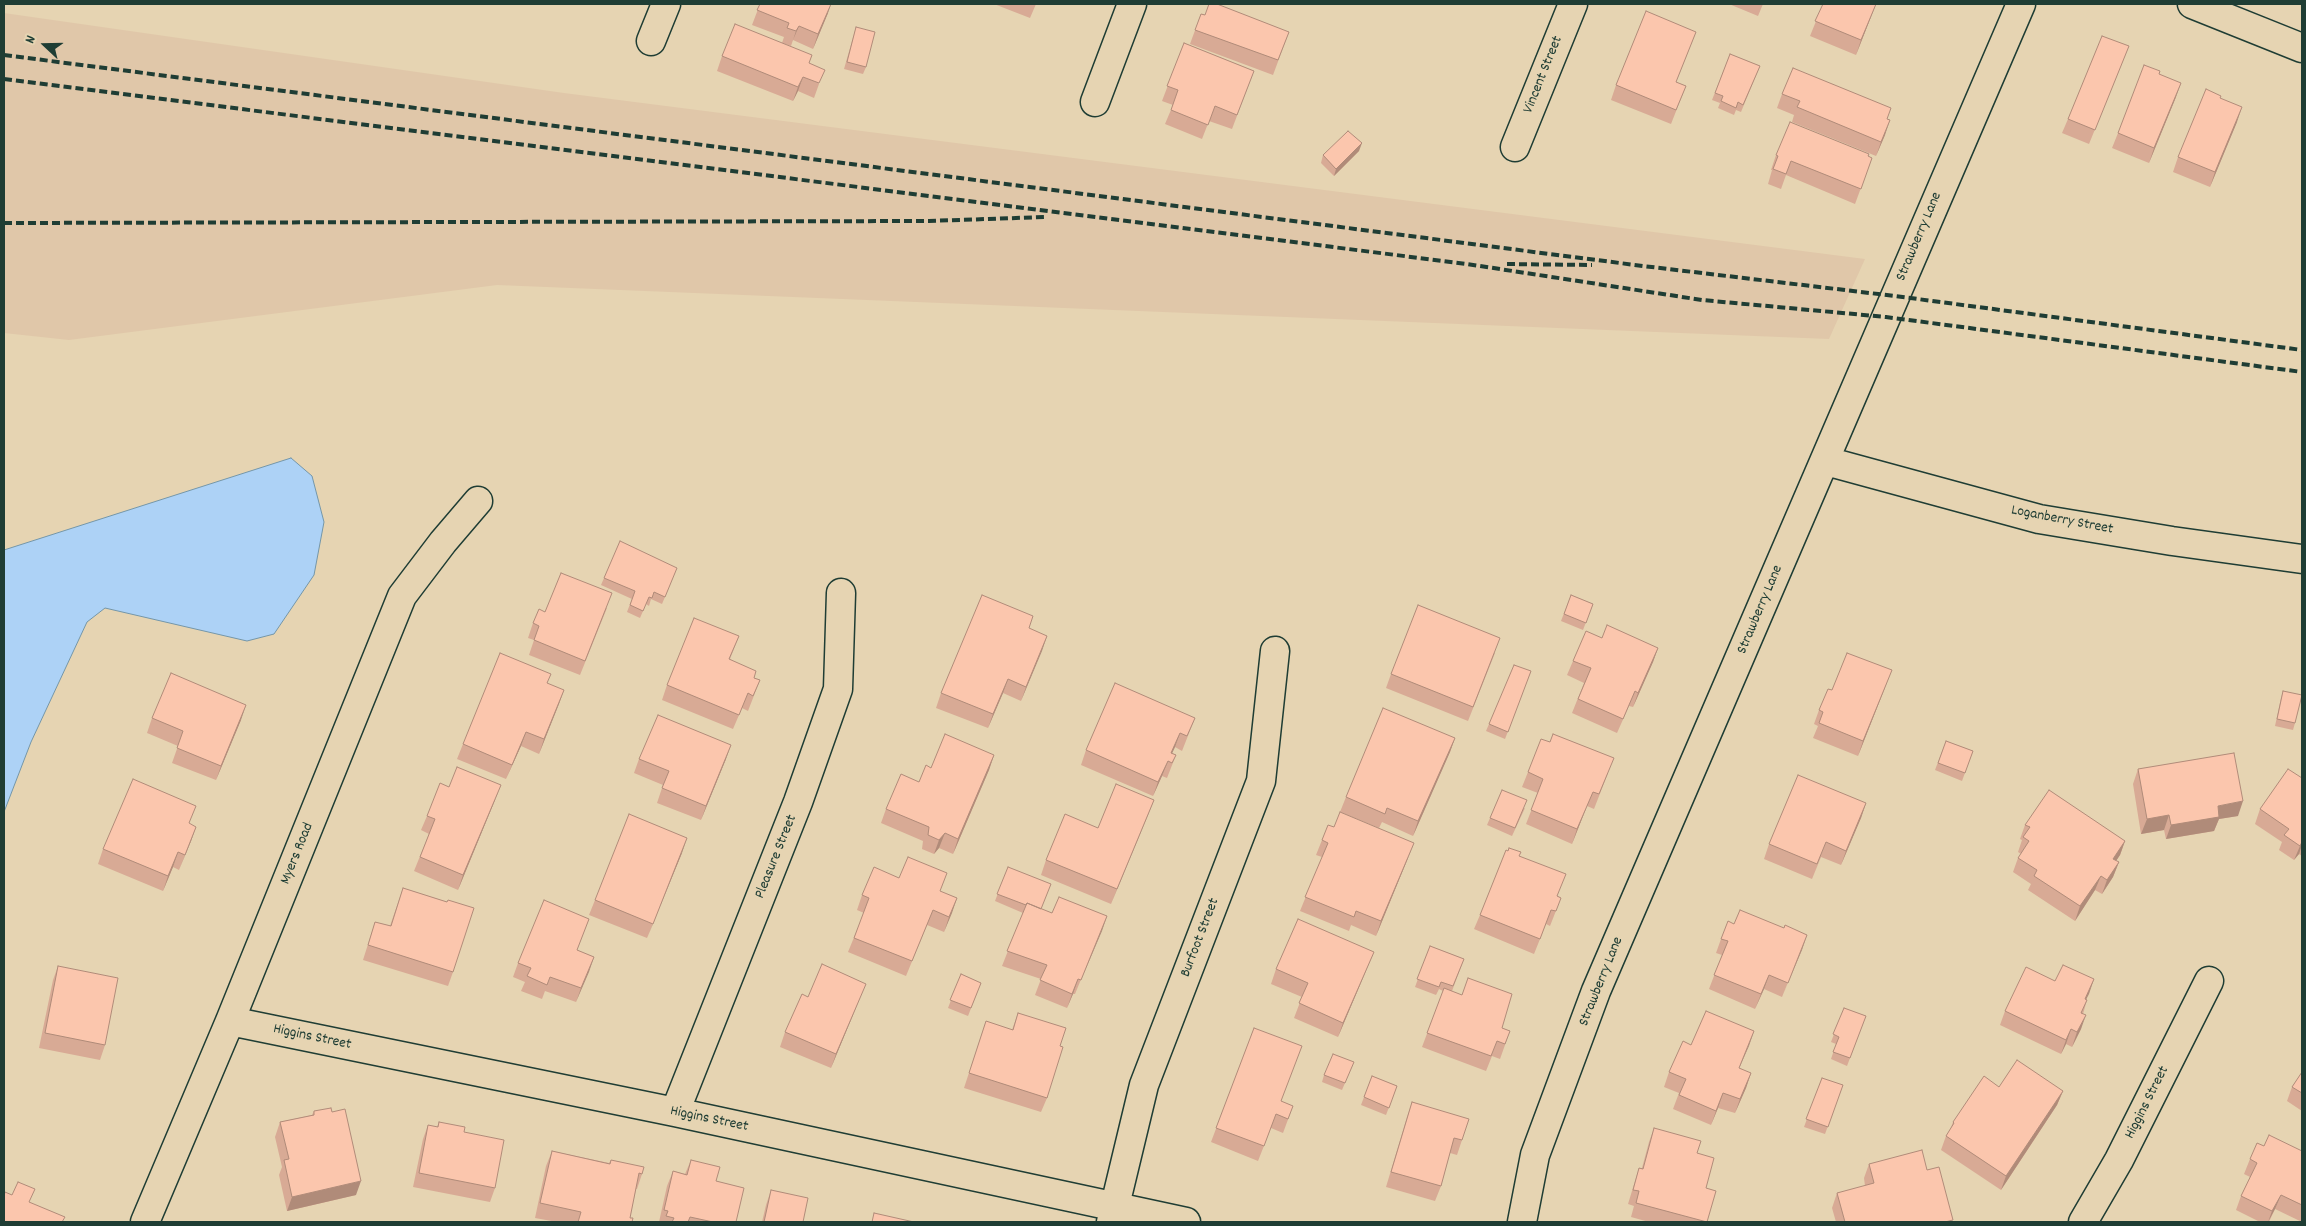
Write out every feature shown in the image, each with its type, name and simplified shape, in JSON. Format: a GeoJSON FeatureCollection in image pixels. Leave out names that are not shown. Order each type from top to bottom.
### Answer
{"type":"FeatureCollection","features":[{"type":"Feature","properties":{"kind":"street"},"geometry":{"type":"LineString","coordinates":[[651,41],[666,4]]}},
{"type":"Feature","properties":{"kind":"street"},"geometry":{"type":"LineString","coordinates":[[1095,102],[1132,4]]}},
{"type":"Feature","properties":{"kind":"street","name":"Vincent Street"},"geometry":{"type":"LineString","coordinates":[[1515,147],[1572,4]]}},
{"type":"Feature","properties":{"kind":"street","name":"Strawberry Lane"},"geometry":{"type":"LineString","coordinates":[[1522,1222],[1536,1155],[1596,992],[2021,4]]}},
{"type":"Feature","properties":{"kind":"street"},"geometry":{"type":"LineString","coordinates":[[2192,4],[2302,48]]}},
{"type":"Feature","properties":{"kind":"street","name":"Loganberry Street"},"geometry":{"type":"LineString","coordinates":[[1826,461],[2039,519],[2172,541],[2302,559]]}},
{"type":"Feature","properties":{"kind":"street","name":"Myers Road"},"geometry":{"type":"LineString","coordinates":[[145,1222],[230,1021],[402,596],[443,542],[478,501]]}},
{"type":"Feature","properties":{"kind":"street","name":"Pleasure Street"},"geometry":{"type":"LineString","coordinates":[[675,1112],[798,802],[838,689],[841,593]]}},
{"type":"Feature","properties":{"kind":"street","name":"Burfoot Street"},"geometry":{"type":"LineString","coordinates":[[1113,1215],[1144,1085],[1261,781],[1275,651]]}},
{"type":"Feature","properties":{"kind":"street","name":"Higgins Street"},"geometry":{"type":"LineString","coordinates":[[2083,1222],[2119,1160],[2209,981]]}},
{"type":"Feature","properties":{"kind":"street","name":"Higgins Street"},"geometry":{"type":"LineString","coordinates":[[230,1021],[675,1112],[1113,1215],[1186,1222]]}},
{"type":"Feature","properties":{"kind":"shaded area"},"geometry":{"type":"Polygon","coordinates":[[[4,13],[564,93],[1865,259],[1829,339],[497,285],[69,340],[4,333],[4,13]]]}},
{"type":"Feature","properties":{"kind":"water"},"geometry":{"type":"Polygon","coordinates":[[[291,458],[312,476],[324,522],[314,575],[274,634],[247,641],[105,608],[87,622],[31,742],[4,812],[4,550],[291,458]]]}},
{"type":"Feature","properties":{"kind":"building"},"geometry":{"type":"Polygon","coordinates":[[[760,4],[831,4],[818,34],[799,26],[796,31],[787,28],[789,23],[757,10],[760,4]]]}},
{"type":"Feature","properties":{"kind":"building"},"geometry":{"type":"Polygon","coordinates":[[[1209,4],[1217,4],[1289,32],[1278,60],[1195,30],[1201,14],[1205,15],[1209,4]]]}},
{"type":"Feature","properties":{"kind":"building"},"geometry":{"type":"Polygon","coordinates":[[[1823,4],[1876,4],[1861,40],[1815,21],[1823,4]]]}},
{"type":"Feature","properties":{"kind":"building"},"geometry":{"type":"Polygon","coordinates":[[[1646,11],[1696,32],[1676,82],[1686,86],[1676,110],[1616,85],[1646,11]]]}},
{"type":"Feature","properties":{"kind":"building"},"geometry":{"type":"Polygon","coordinates":[[[735,24],[812,55],[809,63],[825,70],[819,83],[803,77],[798,87],[722,56],[735,24]]]}},
{"type":"Feature","properties":{"kind":"building"},"geometry":{"type":"Polygon","coordinates":[[[856,27],[875,32],[866,67],[847,62],[856,27]]]}},
{"type":"Feature","properties":{"kind":"building"},"geometry":{"type":"Polygon","coordinates":[[[2102,36],[2129,46],[2095,130],[2068,119],[2102,36]]]}},
{"type":"Feature","properties":{"kind":"building"},"geometry":{"type":"Polygon","coordinates":[[[1184,43],[1254,71],[1237,115],[1215,106],[1208,125],[1171,110],[1178,90],[1167,86],[1184,43]]]}},
{"type":"Feature","properties":{"kind":"building"},"geometry":{"type":"Polygon","coordinates":[[[1730,54],[1760,66],[1743,105],[1738,102],[1736,108],[1721,101],[1723,96],[1715,93],[1730,54]]]}},
{"type":"Feature","properties":{"kind":"building"},"geometry":{"type":"Polygon","coordinates":[[[2144,65],[2160,71],[2159,74],[2181,83],[2154,148],[2118,133],[2144,65]]]}},
{"type":"Feature","properties":{"kind":"building"},"geometry":{"type":"Polygon","coordinates":[[[1793,68],[1891,108],[1887,119],[1890,120],[1881,142],[1797,107],[1800,101],[1782,94],[1793,68]]]}},
{"type":"Feature","properties":{"kind":"building"},"geometry":{"type":"Polygon","coordinates":[[[2206,89],[2221,96],[2220,98],[2242,107],[2215,172],[2178,157],[2206,89]]]}},
{"type":"Feature","properties":{"kind":"building"},"geometry":{"type":"Polygon","coordinates":[[[1790,122],[1869,154],[1868,156],[1872,158],[1861,189],[1791,161],[1786,174],[1773,169],[1778,156],[1776,155],[1790,122]]]}},
{"type":"Feature","properties":{"kind":"building"},"geometry":{"type":"Polygon","coordinates":[[[1348,131],[1362,143],[1336,169],[1323,155],[1348,131]]]}},
{"type":"Feature","properties":{"kind":"building"},"geometry":{"type":"Polygon","coordinates":[[[620,541],[677,568],[665,597],[654,592],[652,598],[649,597],[643,611],[630,605],[635,591],[604,578],[620,541]]]}},
{"type":"Feature","properties":{"kind":"building"},"geometry":{"type":"Polygon","coordinates":[[[561,573],[612,593],[585,661],[534,640],[539,626],[533,623],[539,609],[545,612],[561,573]]]}},
{"type":"Feature","properties":{"kind":"building"},"geometry":{"type":"Polygon","coordinates":[[[982,595],[1033,616],[1029,628],[1047,636],[1026,687],[1008,679],[993,714],[941,693],[982,595]]]}},
{"type":"Feature","properties":{"kind":"building"},"geometry":{"type":"Polygon","coordinates":[[[1571,595],[1593,604],[1586,623],[1564,614],[1571,595]]]}},
{"type":"Feature","properties":{"kind":"building"},"geometry":{"type":"Polygon","coordinates":[[[1418,605],[1500,638],[1473,707],[1391,674],[1418,605]]]}},
{"type":"Feature","properties":{"kind":"building"},"geometry":{"type":"Polygon","coordinates":[[[694,618],[739,636],[729,659],[756,671],[754,678],[760,680],[753,696],[748,693],[739,715],[667,685],[694,618]]]}},
{"type":"Feature","properties":{"kind":"building"},"geometry":{"type":"Polygon","coordinates":[[[1607,625],[1658,648],[1638,693],[1635,691],[1623,719],[1578,699],[1591,668],[1573,661],[1586,631],[1602,638],[1607,625]]]}},
{"type":"Feature","properties":{"kind":"building"},"geometry":{"type":"Polygon","coordinates":[[[500,653],[551,674],[547,683],[564,690],[544,739],[526,732],[512,765],[463,744],[500,653]]]}},
{"type":"Feature","properties":{"kind":"building"},"geometry":{"type":"Polygon","coordinates":[[[1847,653],[1892,670],[1863,741],[1819,723],[1823,712],[1819,710],[1828,689],[1832,690],[1847,653]]]}},
{"type":"Feature","properties":{"kind":"building"},"geometry":{"type":"Polygon","coordinates":[[[1514,665],[1531,671],[1508,732],[1489,724],[1514,665]]]}},
{"type":"Feature","properties":{"kind":"building"},"geometry":{"type":"Polygon","coordinates":[[[171,673],[246,705],[221,766],[177,748],[183,731],[152,718],[171,673]]]}},
{"type":"Feature","properties":{"kind":"building"},"geometry":{"type":"Polygon","coordinates":[[[1115,683],[1195,718],[1187,736],[1180,733],[1171,753],[1176,755],[1172,763],[1168,761],[1158,782],[1086,750],[1115,683]]]}},
{"type":"Feature","properties":{"kind":"building"},"geometry":{"type":"Polygon","coordinates":[[[2283,691],[2302,695],[2295,723],[2277,719],[2283,691]]]}},
{"type":"Feature","properties":{"kind":"building"},"geometry":{"type":"Polygon","coordinates":[[[1383,708],[1455,738],[1418,821],[1387,808],[1385,814],[1346,797],[1383,708]]]}},
{"type":"Feature","properties":{"kind":"building"},"geometry":{"type":"Polygon","coordinates":[[[658,715],[731,745],[706,806],[662,788],[669,771],[639,759],[658,715]]]}},
{"type":"Feature","properties":{"kind":"building"},"geometry":{"type":"Polygon","coordinates":[[[945,734],[994,755],[958,839],[945,833],[939,840],[928,835],[929,827],[886,809],[901,774],[919,782],[926,765],[931,768],[945,734]]]}},
{"type":"Feature","properties":{"kind":"building"},"geometry":{"type":"Polygon","coordinates":[[[1553,734],[1614,758],[1599,794],[1593,792],[1577,829],[1531,810],[1543,779],[1528,772],[1541,739],[1550,742],[1553,734]]]}},
{"type":"Feature","properties":{"kind":"building"},"geometry":{"type":"Polygon","coordinates":[[[1946,741],[1973,751],[1965,773],[1938,763],[1946,741]]]}},
{"type":"Feature","properties":{"kind":"building"},"geometry":{"type":"Polygon","coordinates":[[[2234,753],[2243,801],[2218,806],[2219,817],[2171,825],[2169,815],[2147,819],[2138,769],[2234,753]]]}},
{"type":"Feature","properties":{"kind":"building"},"geometry":{"type":"Polygon","coordinates":[[[457,767],[501,785],[463,875],[420,857],[435,819],[427,816],[440,783],[449,787],[457,767]]]}},
{"type":"Feature","properties":{"kind":"building"},"geometry":{"type":"Polygon","coordinates":[[[2288,769],[2302,778],[2302,842],[2300,846],[2284,835],[2289,829],[2260,809],[2288,769]]]}},
{"type":"Feature","properties":{"kind":"building"},"geometry":{"type":"Polygon","coordinates":[[[1798,775],[1866,803],[1846,851],[1826,842],[1817,864],[1769,844],[1798,775]]]}},
{"type":"Feature","properties":{"kind":"building"},"geometry":{"type":"Polygon","coordinates":[[[133,779],[196,806],[189,823],[196,827],[185,855],[178,852],[168,876],[103,849],[133,779]]]}},
{"type":"Feature","properties":{"kind":"building"},"geometry":{"type":"Polygon","coordinates":[[[1116,784],[1154,800],[1117,889],[1046,860],[1065,814],[1098,828],[1116,784]]]}},
{"type":"Feature","properties":{"kind":"building"},"geometry":{"type":"Polygon","coordinates":[[[1502,790],[1527,800],[1515,828],[1490,818],[1502,790]]]}},
{"type":"Feature","properties":{"kind":"building"},"geometry":{"type":"Polygon","coordinates":[[[2049,790],[2125,841],[2113,859],[2119,862],[2107,880],[2101,876],[2080,906],[2034,876],[2037,870],[2018,858],[2029,841],[2023,837],[2030,827],[2025,825],[2049,790]]]}},
{"type":"Feature","properties":{"kind":"building"},"geometry":{"type":"Polygon","coordinates":[[[1340,812],[1414,843],[1381,921],[1356,911],[1354,917],[1305,897],[1328,843],[1322,840],[1328,825],[1334,827],[1340,812]]]}},
{"type":"Feature","properties":{"kind":"building"},"geometry":{"type":"Polygon","coordinates":[[[629,814],[687,838],[653,924],[595,900],[629,814]]]}},
{"type":"Feature","properties":{"kind":"building"},"geometry":{"type":"Polygon","coordinates":[[[1509,848],[1521,852],[1519,856],[1566,874],[1557,896],[1561,898],[1556,911],[1551,910],[1540,939],[1480,915],[1506,850],[1508,851],[1509,848]]]}},
{"type":"Feature","properties":{"kind":"building"},"geometry":{"type":"Polygon","coordinates":[[[908,857],[947,873],[940,891],[957,898],[949,917],[933,910],[912,961],[854,938],[869,898],[862,895],[874,867],[899,878],[908,857]]]}},
{"type":"Feature","properties":{"kind":"building"},"geometry":{"type":"Polygon","coordinates":[[[1008,867],[1051,884],[1041,909],[997,894],[1008,867]]]}},
{"type":"Feature","properties":{"kind":"building"},"geometry":{"type":"Polygon","coordinates":[[[403,888],[447,902],[448,900],[474,908],[453,972],[368,945],[375,922],[391,926],[403,888]]]}},
{"type":"Feature","properties":{"kind":"building"},"geometry":{"type":"Polygon","coordinates":[[[1059,897],[1107,916],[1081,980],[1078,979],[1072,994],[1040,980],[1047,965],[1007,951],[1027,903],[1052,913],[1059,897]]]}},
{"type":"Feature","properties":{"kind":"building"},"geometry":{"type":"Polygon","coordinates":[[[544,900],[589,919],[577,950],[594,957],[581,988],[550,977],[547,985],[527,976],[531,968],[518,963],[544,900]]]}},
{"type":"Feature","properties":{"kind":"building"},"geometry":{"type":"Polygon","coordinates":[[[1740,910],[1784,928],[1785,925],[1807,935],[1788,983],[1769,975],[1761,994],[1714,975],[1728,941],[1721,939],[1728,921],[1734,924],[1740,910]]]}},
{"type":"Feature","properties":{"kind":"building"},"geometry":{"type":"Polygon","coordinates":[[[1298,919],[1374,952],[1343,1023],[1299,1003],[1308,983],[1276,969],[1298,919]]]}},
{"type":"Feature","properties":{"kind":"building"},"geometry":{"type":"Polygon","coordinates":[[[1430,946],[1464,959],[1453,986],[1441,982],[1439,987],[1417,979],[1430,946]]]}},
{"type":"Feature","properties":{"kind":"building"},"geometry":{"type":"Polygon","coordinates":[[[822,964],[866,984],[836,1054],[785,1032],[802,994],[808,997],[822,964]]]}},
{"type":"Feature","properties":{"kind":"building"},"geometry":{"type":"Polygon","coordinates":[[[2063,965],[2094,979],[2081,1013],[2086,1015],[2077,1032],[2071,1029],[2066,1040],[2005,1011],[2026,967],[2055,981],[2063,965]]]}},
{"type":"Feature","properties":{"kind":"building"},"geometry":{"type":"Polygon","coordinates":[[[58,966],[118,978],[105,1045],[45,1033],[58,966]]]}},
{"type":"Feature","properties":{"kind":"building"},"geometry":{"type":"Polygon","coordinates":[[[961,974],[981,983],[971,1008],[950,1000],[961,974]]]}},
{"type":"Feature","properties":{"kind":"building"},"geometry":{"type":"Polygon","coordinates":[[[1468,978],[1512,994],[1502,1028],[1510,1031],[1505,1044],[1497,1041],[1491,1056],[1427,1033],[1444,988],[1462,995],[1468,978]]]}},
{"type":"Feature","properties":{"kind":"building"},"geometry":{"type":"Polygon","coordinates":[[[1844,1008],[1866,1016],[1850,1058],[1833,1052],[1839,1037],[1833,1034],[1844,1008]]]}},
{"type":"Feature","properties":{"kind":"building"},"geometry":{"type":"Polygon","coordinates":[[[1706,1011],[1754,1031],[1739,1068],[1751,1073],[1740,1099],[1723,1093],[1716,1111],[1679,1095],[1686,1079],[1669,1072],[1683,1041],[1691,1045],[1706,1011]]]}},
{"type":"Feature","properties":{"kind":"building"},"geometry":{"type":"Polygon","coordinates":[[[1018,1013],[1066,1028],[1060,1046],[1063,1047],[1047,1098],[969,1073],[986,1021],[1013,1030],[1018,1013]]]}},
{"type":"Feature","properties":{"kind":"building"},"geometry":{"type":"Polygon","coordinates":[[[1254,1028],[1302,1046],[1281,1101],[1293,1106],[1288,1119],[1276,1114],[1264,1146],[1216,1128],[1254,1028]]]}},
{"type":"Feature","properties":{"kind":"building"},"geometry":{"type":"Polygon","coordinates":[[[1333,1054],[1354,1062],[1345,1083],[1324,1075],[1333,1054]]]}},
{"type":"Feature","properties":{"kind":"building"},"geometry":{"type":"Polygon","coordinates":[[[2017,1060],[2063,1091],[2006,1176],[1946,1136],[1953,1122],[1984,1076],[1999,1087],[2017,1060]]]}},
{"type":"Feature","properties":{"kind":"building"},"geometry":{"type":"Polygon","coordinates":[[[2302,1072],[2302,1093],[2292,1087],[2302,1072]]]}},
{"type":"Feature","properties":{"kind":"building"},"geometry":{"type":"Polygon","coordinates":[[[1372,1076],[1397,1086],[1389,1108],[1364,1097],[1372,1076]]]}},
{"type":"Feature","properties":{"kind":"building"},"geometry":{"type":"Polygon","coordinates":[[[1822,1078],[1843,1085],[1828,1127],[1806,1119],[1822,1078]]]}},
{"type":"Feature","properties":{"kind":"building"},"geometry":{"type":"Polygon","coordinates":[[[1412,1102],[1469,1119],[1462,1140],[1454,1138],[1441,1186],[1391,1172],[1412,1102]]]}},
{"type":"Feature","properties":{"kind":"building"},"geometry":{"type":"Polygon","coordinates":[[[331,1108],[332,1112],[345,1109],[361,1181],[292,1197],[284,1160],[289,1159],[280,1122],[314,1115],[314,1111],[331,1108]]]}},
{"type":"Feature","properties":{"kind":"building"},"geometry":{"type":"Polygon","coordinates":[[[439,1122],[465,1127],[464,1132],[504,1140],[495,1188],[419,1173],[428,1125],[438,1127],[439,1122]]]}},
{"type":"Feature","properties":{"kind":"building"},"geometry":{"type":"Polygon","coordinates":[[[1654,1128],[1701,1141],[1697,1153],[1714,1158],[1706,1188],[1716,1191],[1707,1222],[1636,1203],[1639,1191],[1633,1190],[1639,1168],[1643,1169],[1654,1128]]]}},
{"type":"Feature","properties":{"kind":"building"},"geometry":{"type":"Polygon","coordinates":[[[2269,1135],[2302,1151],[2302,1205],[2281,1195],[2272,1211],[2241,1196],[2257,1163],[2250,1159],[2257,1143],[2264,1146],[2269,1135]]]}},
{"type":"Feature","properties":{"kind":"building"},"geometry":{"type":"Polygon","coordinates":[[[1922,1150],[1927,1170],[1939,1167],[1953,1220],[1945,1222],[1845,1222],[1837,1193],[1874,1183],[1869,1164],[1922,1150]]]}},
{"type":"Feature","properties":{"kind":"building"},"geometry":{"type":"Polygon","coordinates":[[[552,1151],[610,1164],[611,1160],[644,1167],[642,1174],[639,1173],[630,1218],[633,1218],[632,1222],[578,1222],[581,1212],[540,1203],[552,1151]]]}},
{"type":"Feature","properties":{"kind":"building"},"geometry":{"type":"Polygon","coordinates":[[[691,1160],[720,1167],[716,1181],[744,1188],[736,1222],[713,1222],[690,1217],[688,1222],[672,1222],[674,1218],[666,1216],[668,1211],[664,1210],[673,1171],[687,1175],[691,1160]]]}},
{"type":"Feature","properties":{"kind":"building"},"geometry":{"type":"Polygon","coordinates":[[[18,1182],[35,1189],[29,1202],[65,1217],[62,1222],[4,1222],[5,1192],[12,1195],[18,1182]]]}},
{"type":"Feature","properties":{"kind":"building"},"geometry":{"type":"Polygon","coordinates":[[[771,1190],[808,1198],[803,1222],[764,1222],[771,1190]]]}},
{"type":"Feature","properties":{"kind":"building"},"geometry":{"type":"Polygon","coordinates":[[[874,1213],[914,1222],[872,1222],[874,1213]]]}},
{"type":"Feature","properties":{"kind":"railway"},"geometry":{"type":"LineString","coordinates":[[4,55],[1643,266],[1895,296],[2302,350]]}},
{"type":"Feature","properties":{"kind":"railway"},"geometry":{"type":"LineString","coordinates":[[4,79],[1467,264],[1702,300],[1886,317],[2302,372]]}},
{"type":"Feature","properties":{"kind":"railway"},"geometry":{"type":"LineString","coordinates":[[4,223],[929,221],[1045,217]]}},
{"type":"Feature","properties":{"kind":"railway"},"geometry":{"type":"LineString","coordinates":[[1507,264],[1592,265]]}}]}
